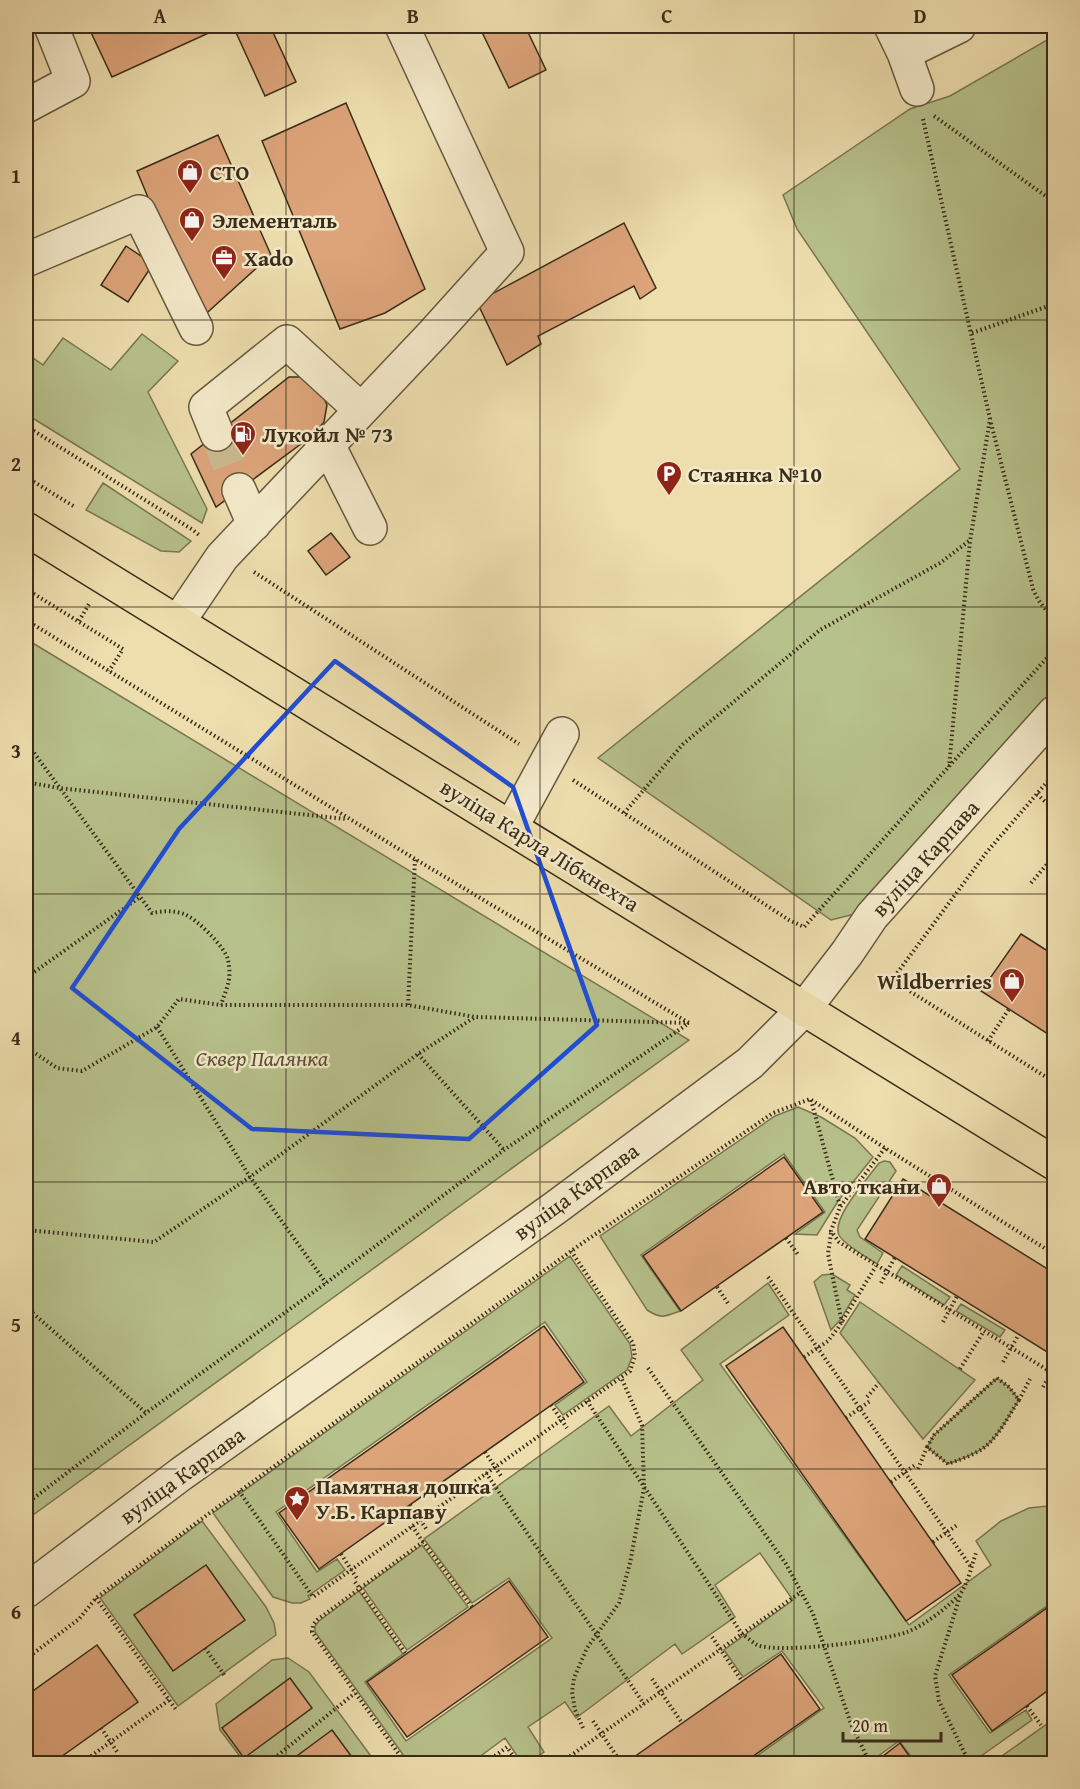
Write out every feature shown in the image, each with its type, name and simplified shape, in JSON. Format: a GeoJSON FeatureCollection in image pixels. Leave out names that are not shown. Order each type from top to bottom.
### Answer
{"type":"FeatureCollection","features":[{"type":"Feature","properties":{"kind":"main road","name":"вуліца Карла Лібкнехта"},"geometry":{"type":"LineString","coordinates":[[26,529],[1054,1163]]}},
{"type":"Feature","properties":{"kind":"street"},"geometry":{"type":"LineString","coordinates":[[26,106],[73,81],[51,26]]}},
{"type":"Feature","properties":{"kind":"street"},"geometry":{"type":"LineString","coordinates":[[178,622],[222,557],[434,333],[507,252],[402,26]]}},
{"type":"Feature","properties":{"kind":"street"},"geometry":{"type":"LineString","coordinates":[[919,98],[898,39],[959,26]]}},
{"type":"Feature","properties":{"kind":"street"},"geometry":{"type":"LineString","coordinates":[[26,260],[139,212],[196,328]]}},
{"type":"Feature","properties":{"kind":"street"},"geometry":{"type":"LineString","coordinates":[[217,434],[206,407],[287,342],[361,410]]}},
{"type":"Feature","properties":{"kind":"street"},"geometry":{"type":"LineString","coordinates":[[328,446],[370,528]]}},
{"type":"Feature","properties":{"kind":"street"},"geometry":{"type":"LineString","coordinates":[[239,490],[254,524]]}},
{"type":"Feature","properties":{"kind":"street","name":"вуліца Карпава"},"geometry":{"type":"LineString","coordinates":[[26,1591],[181,1474],[555,1208],[750,1063],[804,1009],[872,916],[1054,713]]}},
{"type":"Feature","properties":{"kind":"street"},"geometry":{"type":"LineString","coordinates":[[511,828],[562,734]]}},
{"type":"Feature","properties":{"kind":"path"},"geometry":{"type":"LineString","coordinates":[[919,98],[1054,202]]}},
{"type":"Feature","properties":{"kind":"path"},"geometry":{"type":"LineString","coordinates":[[919,98],[990,419],[1033,589],[1039,602],[1054,617]]}},
{"type":"Feature","properties":{"kind":"path"},"geometry":{"type":"LineString","coordinates":[[972,333],[1054,304]]}},
{"type":"Feature","properties":{"kind":"path"},"geometry":{"type":"LineString","coordinates":[[949,768],[970,541],[990,419]]}},
{"type":"Feature","properties":{"kind":"path"},"geometry":{"type":"LineString","coordinates":[[26,426],[193,530],[222,557],[241,564],[789,920],[804,927],[1054,650]]}},
{"type":"Feature","properties":{"kind":"path"},"geometry":{"type":"LineString","coordinates":[[26,477],[75,507]]}},
{"type":"Feature","properties":{"kind":"path"},"geometry":{"type":"LineString","coordinates":[[624,813],[683,744],[820,630],[940,563],[970,541]]}},
{"type":"Feature","properties":{"kind":"path"},"geometry":{"type":"LineString","coordinates":[[26,589],[123,649],[109,671]]}},
{"type":"Feature","properties":{"kind":"path"},"geometry":{"type":"LineString","coordinates":[[26,620],[415,859],[689,1023]]}},
{"type":"Feature","properties":{"kind":"path"},"geometry":{"type":"LineString","coordinates":[[26,742],[152,914],[166,910],[186,914],[210,934],[228,956],[231,978],[221,1005]]}},
{"type":"Feature","properties":{"kind":"path"},"geometry":{"type":"LineString","coordinates":[[1054,774],[986,853],[892,980],[1054,1082]]}},
{"type":"Feature","properties":{"kind":"path"},"geometry":{"type":"LineString","coordinates":[[26,782],[59,788],[350,819]]}},
{"type":"Feature","properties":{"kind":"path"},"geometry":{"type":"LineString","coordinates":[[1037,794],[1054,810]]}},
{"type":"Feature","properties":{"kind":"path"},"geometry":{"type":"LineString","coordinates":[[1031,883],[1054,856]]}},
{"type":"Feature","properties":{"kind":"path"},"geometry":{"type":"LineString","coordinates":[[408,1005],[415,859]]}},
{"type":"Feature","properties":{"kind":"path"},"geometry":{"type":"LineString","coordinates":[[26,982],[28,975],[140,897]]}},
{"type":"Feature","properties":{"kind":"path"},"geometry":{"type":"LineString","coordinates":[[26,1030],[32,1051],[57,1068],[82,1071],[157,1027],[179,999],[221,1005],[408,1005],[475,1017],[689,1023]]}},
{"type":"Feature","properties":{"kind":"path"},"geometry":{"type":"LineString","coordinates":[[988,1041],[1009,1009]]}},
{"type":"Feature","properties":{"kind":"path"},"geometry":{"type":"LineString","coordinates":[[26,1230],[154,1242],[250,1177],[418,1054],[475,1017]]}},
{"type":"Feature","properties":{"kind":"path"},"geometry":{"type":"LineString","coordinates":[[26,1503],[504,1150],[689,1023]]}},
{"type":"Feature","properties":{"kind":"path"},"geometry":{"type":"LineString","coordinates":[[157,1027],[250,1177],[326,1283]]}},
{"type":"Feature","properties":{"kind":"path"},"geometry":{"type":"LineString","coordinates":[[26,1056],[32,1051]]}},
{"type":"Feature","properties":{"kind":"path"},"geometry":{"type":"LineString","coordinates":[[418,1054],[504,1150]]}},
{"type":"Feature","properties":{"kind":"path"},"geometry":{"type":"LineString","coordinates":[[810,1099],[1054,1254]]}},
{"type":"Feature","properties":{"kind":"path"},"geometry":{"type":"LineString","coordinates":[[810,1099],[840,1206]]}},
{"type":"Feature","properties":{"kind":"path"},"geometry":{"type":"LineString","coordinates":[[26,1659],[79,1619],[96,1598],[239,1491],[571,1251],[773,1113],[810,1099]]}},
{"type":"Feature","properties":{"kind":"path"},"geometry":{"type":"LineString","coordinates":[[842,1323],[828,1254],[831,1231],[840,1206],[885,1148]]}},
{"type":"Feature","properties":{"kind":"path"},"geometry":{"type":"LineString","coordinates":[[831,1231],[838,1242],[1054,1372],[1043,1387]]}},
{"type":"Feature","properties":{"kind":"path"},"geometry":{"type":"LineString","coordinates":[[786,1238],[799,1256]]}},
{"type":"Feature","properties":{"kind":"path"},"geometry":{"type":"LineString","coordinates":[[239,1491],[313,1597],[630,1371],[635,1356],[633,1343],[571,1251]]}},
{"type":"Feature","properties":{"kind":"path"},"geometry":{"type":"LineString","coordinates":[[881,1283],[895,1257]]}},
{"type":"Feature","properties":{"kind":"path"},"geometry":{"type":"LineString","coordinates":[[804,1357],[828,1341],[842,1323],[876,1266]]}},
{"type":"Feature","properties":{"kind":"path"},"geometry":{"type":"LineString","coordinates":[[768,1276],[971,1567]]}},
{"type":"Feature","properties":{"kind":"path"},"geometry":{"type":"LineString","coordinates":[[717,1287],[729,1305]]}},
{"type":"Feature","properties":{"kind":"path"},"geometry":{"type":"LineString","coordinates":[[943,1322],[957,1296]]}},
{"type":"Feature","properties":{"kind":"path"},"geometry":{"type":"LineString","coordinates":[[26,1307],[146,1413]]}},
{"type":"Feature","properties":{"kind":"path"},"geometry":{"type":"LineString","coordinates":[[960,1369],[984,1331]]}},
{"type":"Feature","properties":{"kind":"path"},"geometry":{"type":"LineString","coordinates":[[1003,1362],[1019,1334]]}},
{"type":"Feature","properties":{"kind":"path"},"geometry":{"type":"LineString","coordinates":[[648,1368],[786,1564],[813,1614],[851,1724],[868,1759],[868,1764]]}},
{"type":"Feature","properties":{"kind":"path"},"geometry":{"type":"LineString","coordinates":[[583,1728],[574,1710],[572,1692],[574,1678],[587,1648],[619,1603],[630,1563],[644,1488],[642,1425],[621,1377]]}},
{"type":"Feature","properties":{"kind":"path"},"geometry":{"type":"LineString","coordinates":[[891,1482],[916,1467],[934,1435],[997,1378],[1009,1387],[1019,1400]]}},
{"type":"Feature","properties":{"kind":"path"},"geometry":{"type":"LineString","coordinates":[[927,1447],[948,1464],[972,1455],[987,1445],[1001,1428],[1030,1379]]}},
{"type":"Feature","properties":{"kind":"path"},"geometry":{"type":"LineString","coordinates":[[846,1418],[869,1399],[879,1383]]}},
{"type":"Feature","properties":{"kind":"path"},"geometry":{"type":"LineString","coordinates":[[587,1401],[742,1634],[756,1644],[769,1648],[824,1646],[865,1641],[907,1632],[934,1616],[961,1594]]}},
{"type":"Feature","properties":{"kind":"path"},"geometry":{"type":"LineString","coordinates":[[551,1405],[567,1428]]}},
{"type":"Feature","properties":{"kind":"path"},"geometry":{"type":"LineString","coordinates":[[485,1452],[501,1476]]}},
{"type":"Feature","properties":{"kind":"path"},"geometry":{"type":"LineString","coordinates":[[486,1473],[644,1704]]}},
{"type":"Feature","properties":{"kind":"path"},"geometry":{"type":"LineString","coordinates":[[410,1505],[427,1530]]}},
{"type":"Feature","properties":{"kind":"path"},"geometry":{"type":"LineString","coordinates":[[933,1542],[957,1525]]}},
{"type":"Feature","properties":{"kind":"path"},"geometry":{"type":"LineString","coordinates":[[412,1526],[472,1607]]}},
{"type":"Feature","properties":{"kind":"path"},"geometry":{"type":"LineString","coordinates":[[406,1764],[312,1632],[313,1625],[318,1620],[423,1542]]}},
{"type":"Feature","properties":{"kind":"path"},"geometry":{"type":"LineString","coordinates":[[970,1764],[939,1701],[935,1676],[976,1553]]}},
{"type":"Feature","properties":{"kind":"path"},"geometry":{"type":"LineString","coordinates":[[341,1554],[360,1589],[406,1654]]}},
{"type":"Feature","properties":{"kind":"path"},"geometry":{"type":"LineString","coordinates":[[559,1764],[801,1592]]}},
{"type":"Feature","properties":{"kind":"path"},"geometry":{"type":"LineString","coordinates":[[96,1598],[177,1711]]}},
{"type":"Feature","properties":{"kind":"path"},"geometry":{"type":"LineString","coordinates":[[712,1637],[742,1681]]}},
{"type":"Feature","properties":{"kind":"path"},"geometry":{"type":"LineString","coordinates":[[206,1648],[225,1676]]}},
{"type":"Feature","properties":{"kind":"path"},"geometry":{"type":"LineString","coordinates":[[652,1679],[682,1723]]}},
{"type":"Feature","properties":{"kind":"path"},"geometry":{"type":"LineString","coordinates":[[267,1764],[355,1693]]}},
{"type":"Feature","properties":{"kind":"path"},"geometry":{"type":"LineString","coordinates":[[80,1764],[169,1700]]}},
{"type":"Feature","properties":{"kind":"path"},"geometry":{"type":"LineString","coordinates":[[1027,1706],[1041,1725]]}},
{"type":"Feature","properties":{"kind":"path"},"geometry":{"type":"LineString","coordinates":[[593,1721],[622,1764]]}},
{"type":"Feature","properties":{"kind":"path"},"geometry":{"type":"LineString","coordinates":[[101,1728],[118,1752]]}},
{"type":"Feature","properties":{"kind":"path"},"geometry":{"type":"LineString","coordinates":[[484,1764],[507,1747],[519,1764]]}},
{"type":"Feature","properties":{"kind":"highlighted area"},"geometry":{"type":"Polygon","coordinates":[[[335,661],[513,787],[597,1025],[469,1139],[252,1129],[72,988],[179,829],[335,661]]]}},
{"type":"Feature","properties":{"kind":"green space"},"geometry":{"type":"Polygon","coordinates":[[[1054,36],[1054,693],[855,914],[831,920],[598,758],[960,469],[797,229],[783,195],[910,109],[950,96],[1054,36]]]}},
{"type":"Feature","properties":{"kind":"green space"},"geometry":{"type":"Polygon","coordinates":[[[142,334],[178,361],[148,392],[207,509],[202,523],[26,414],[26,353],[43,365],[63,338],[111,370],[142,334]]]}},
{"type":"Feature","properties":{"kind":"green space"},"geometry":{"type":"Polygon","coordinates":[[[103,483],[191,541],[179,552],[161,551],[86,510],[103,483]]]}},
{"type":"Feature","properties":{"kind":"green space","name":"Сквер Палянка"},"geometry":{"type":"Polygon","coordinates":[[[26,639],[689,1040],[26,1520],[26,639]]]}},
{"type":"Feature","properties":{"kind":"green space"},"geometry":{"type":"Polygon","coordinates":[[[798,1107],[821,1117],[855,1138],[873,1157],[838,1201],[817,1235],[795,1234],[825,1212],[784,1154],[641,1255],[680,1311],[663,1316],[647,1310],[600,1236],[775,1116],[798,1107]]]}},
{"type":"Feature","properties":{"kind":"green space"},"geometry":{"type":"Polygon","coordinates":[[[890,1162],[896,1171],[857,1230],[860,1237],[883,1253],[877,1264],[846,1243],[839,1235],[838,1228],[840,1219],[852,1198],[879,1163],[890,1162]]]}},
{"type":"Feature","properties":{"kind":"green space"},"geometry":{"type":"Polygon","coordinates":[[[570,1256],[630,1344],[632,1357],[627,1370],[563,1415],[555,1405],[587,1382],[545,1322],[276,1512],[317,1572],[337,1559],[345,1570],[308,1596],[310,1599],[301,1603],[292,1603],[273,1597],[213,1513],[570,1256]]]}},
{"type":"Feature","properties":{"kind":"green space"},"geometry":{"type":"Polygon","coordinates":[[[902,1266],[950,1297],[944,1305],[896,1275],[902,1266]]]}},
{"type":"Feature","properties":{"kind":"green space"},"geometry":{"type":"Polygon","coordinates":[[[832,1274],[850,1285],[847,1290],[855,1295],[841,1319],[831,1330],[814,1282],[822,1275],[832,1274]]]}},
{"type":"Feature","properties":{"kind":"green space"},"geometry":{"type":"Polygon","coordinates":[[[768,1283],[789,1315],[720,1364],[909,1625],[991,1565],[976,1541],[1001,1521],[1029,1508],[1048,1506],[1054,1510],[1054,1601],[949,1675],[990,1733],[1026,1710],[1032,1720],[971,1763],[916,1763],[899,1741],[874,1759],[862,1763],[747,1763],[824,1708],[782,1651],[743,1677],[724,1650],[793,1600],[760,1553],[715,1585],[735,1617],[682,1654],[675,1644],[576,1718],[565,1702],[528,1727],[544,1752],[529,1763],[522,1763],[505,1738],[471,1763],[409,1763],[315,1632],[315,1626],[359,1591],[403,1654],[365,1682],[406,1741],[552,1638],[509,1578],[472,1603],[424,1539],[609,1406],[631,1436],[703,1380],[681,1350],[768,1283]]]}},
{"type":"Feature","properties":{"kind":"green space"},"geometry":{"type":"Polygon","coordinates":[[[860,1302],[975,1380],[923,1439],[840,1333],[860,1302]]]}},
{"type":"Feature","properties":{"kind":"green space"},"geometry":{"type":"Polygon","coordinates":[[[961,1304],[1005,1330],[1000,1337],[956,1311],[961,1304]]]}},
{"type":"Feature","properties":{"kind":"green space"},"geometry":{"type":"Polygon","coordinates":[[[997,1378],[1009,1387],[1019,1400],[1000,1430],[986,1446],[948,1464],[927,1447],[934,1435],[997,1378]]]}},
{"type":"Feature","properties":{"kind":"green space"},"geometry":{"type":"Polygon","coordinates":[[[202,1521],[266,1607],[274,1623],[276,1635],[178,1706],[100,1598],[202,1521]]]}},
{"type":"Feature","properties":{"kind":"green space"},"geometry":{"type":"Polygon","coordinates":[[[422,1545],[468,1607],[407,1650],[363,1588],[422,1545]]]}},
{"type":"Feature","properties":{"kind":"green space"},"geometry":{"type":"Polygon","coordinates":[[[288,1658],[309,1672],[376,1763],[245,1763],[220,1730],[216,1704],[272,1660],[288,1658]]]}},
{"type":"Feature","properties":{"kind":"green space"},"geometry":{"type":"Polygon","coordinates":[[[1054,1719],[1054,1763],[992,1763],[1054,1719]]]}},
{"type":"Feature","properties":{"kind":"building"},"geometry":{"type":"Polygon","coordinates":[[[88,26],[224,26],[112,77],[88,26]]]}},
{"type":"Feature","properties":{"kind":"building"},"geometry":{"type":"Polygon","coordinates":[[[233,26],[270,26],[296,82],[265,96],[233,26]]]}},
{"type":"Feature","properties":{"kind":"building"},"geometry":{"type":"Polygon","coordinates":[[[479,26],[525,26],[546,70],[509,88],[479,26]]]}},
{"type":"Feature","properties":{"kind":"building"},"geometry":{"type":"Polygon","coordinates":[[[346,103],[425,289],[385,313],[340,329],[262,141],[346,103]]]}},
{"type":"Feature","properties":{"kind":"building"},"geometry":{"type":"Polygon","coordinates":[[[218,135],[271,255],[199,320],[137,171],[218,135]]]}},
{"type":"Feature","properties":{"kind":"building"},"geometry":{"type":"Polygon","coordinates":[[[624,223],[656,288],[640,299],[634,286],[538,336],[541,344],[507,365],[477,302],[624,223]]]}},
{"type":"Feature","properties":{"kind":"building"},"geometry":{"type":"Polygon","coordinates":[[[126,246],[153,264],[128,302],[101,285],[126,246]]]}},
{"type":"Feature","properties":{"kind":"building"},"geometry":{"type":"Polygon","coordinates":[[[289,377],[302,377],[320,389],[327,405],[324,422],[313,435],[216,507],[191,454],[289,377]]]}},
{"type":"Feature","properties":{"kind":"building"},"geometry":{"type":"Polygon","coordinates":[[[331,533],[350,557],[326,575],[308,551],[331,533]]]}},
{"type":"Feature","properties":{"kind":"building"},"geometry":{"type":"Polygon","coordinates":[[[1021,934],[1054,955],[1054,1038],[981,991],[1021,934]]]}},
{"type":"Feature","properties":{"kind":"building"},"geometry":{"type":"Polygon","coordinates":[[[784,1157],[823,1212],[681,1311],[643,1256],[784,1157]]]}},
{"type":"Feature","properties":{"kind":"building"},"geometry":{"type":"Polygon","coordinates":[[[903,1179],[1054,1273],[1054,1352],[1052,1355],[865,1239],[903,1179]]]}},
{"type":"Feature","properties":{"kind":"building"},"geometry":{"type":"Polygon","coordinates":[[[544,1326],[584,1382],[319,1569],[279,1513],[544,1326]]]}},
{"type":"Feature","properties":{"kind":"building"},"geometry":{"type":"Polygon","coordinates":[[[783,1327],[961,1583],[906,1621],[726,1366],[783,1327]]]}},
{"type":"Feature","properties":{"kind":"building"},"geometry":{"type":"Polygon","coordinates":[[[206,1565],[245,1620],[173,1671],[134,1615],[206,1565]]]}},
{"type":"Feature","properties":{"kind":"building"},"geometry":{"type":"Polygon","coordinates":[[[509,1581],[548,1637],[407,1737],[367,1682],[509,1581]]]}},
{"type":"Feature","properties":{"kind":"building"},"geometry":{"type":"Polygon","coordinates":[[[1054,1603],[1054,1686],[992,1731],[952,1675],[1054,1603]]]}},
{"type":"Feature","properties":{"kind":"building"},"geometry":{"type":"Polygon","coordinates":[[[97,1645],[138,1702],[51,1764],[26,1764],[26,1696],[97,1645]]]}},
{"type":"Feature","properties":{"kind":"building"},"geometry":{"type":"Polygon","coordinates":[[[781,1654],[820,1709],[742,1764],[624,1764],[781,1654]]]}},
{"type":"Feature","properties":{"kind":"building"},"geometry":{"type":"Polygon","coordinates":[[[290,1678],[312,1708],[244,1758],[222,1728],[290,1678]]]}},
{"type":"Feature","properties":{"kind":"building"},"geometry":{"type":"Polygon","coordinates":[[[332,1730],[357,1764],[286,1764],[332,1730]]]}},
{"type":"Feature","properties":{"kind":"building"},"geometry":{"type":"Polygon","coordinates":[[[900,1743],[915,1764],[881,1764],[878,1760],[900,1743]]]}},
{"type":"Feature","properties":{"kind":"tunnel"},"geometry":{"type":"LineString","coordinates":[[217,434],[239,490]]}},
{"type":"Feature","properties":{"kind":"place","name":"СТО"},"geometry":{"type":"Point","coordinates":[190,195]}},
{"type":"Feature","properties":{"kind":"place","name":"Элементаль"},"geometry":{"type":"Point","coordinates":[192,243]}},
{"type":"Feature","properties":{"kind":"place","name":"Xado"},"geometry":{"type":"Point","coordinates":[224,281]}},
{"type":"Feature","properties":{"kind":"place","name":"Лукойл № 73"},"geometry":{"type":"Point","coordinates":[243,457]}},
{"type":"Feature","properties":{"kind":"place","name":"Стаянка №10"},"geometry":{"type":"Point","coordinates":[669,497]}},
{"type":"Feature","properties":{"kind":"place","name":"Wildberries"},"geometry":{"type":"Point","coordinates":[1012,1004]}},
{"type":"Feature","properties":{"kind":"place","name":"Авто ткани"},"geometry":{"type":"Point","coordinates":[939,1209]}},
{"type":"Feature","properties":{"kind":"place","name":"Памятная дошка У.Б. Карпаву"},"geometry":{"type":"Point","coordinates":[297,1522]}}]}
